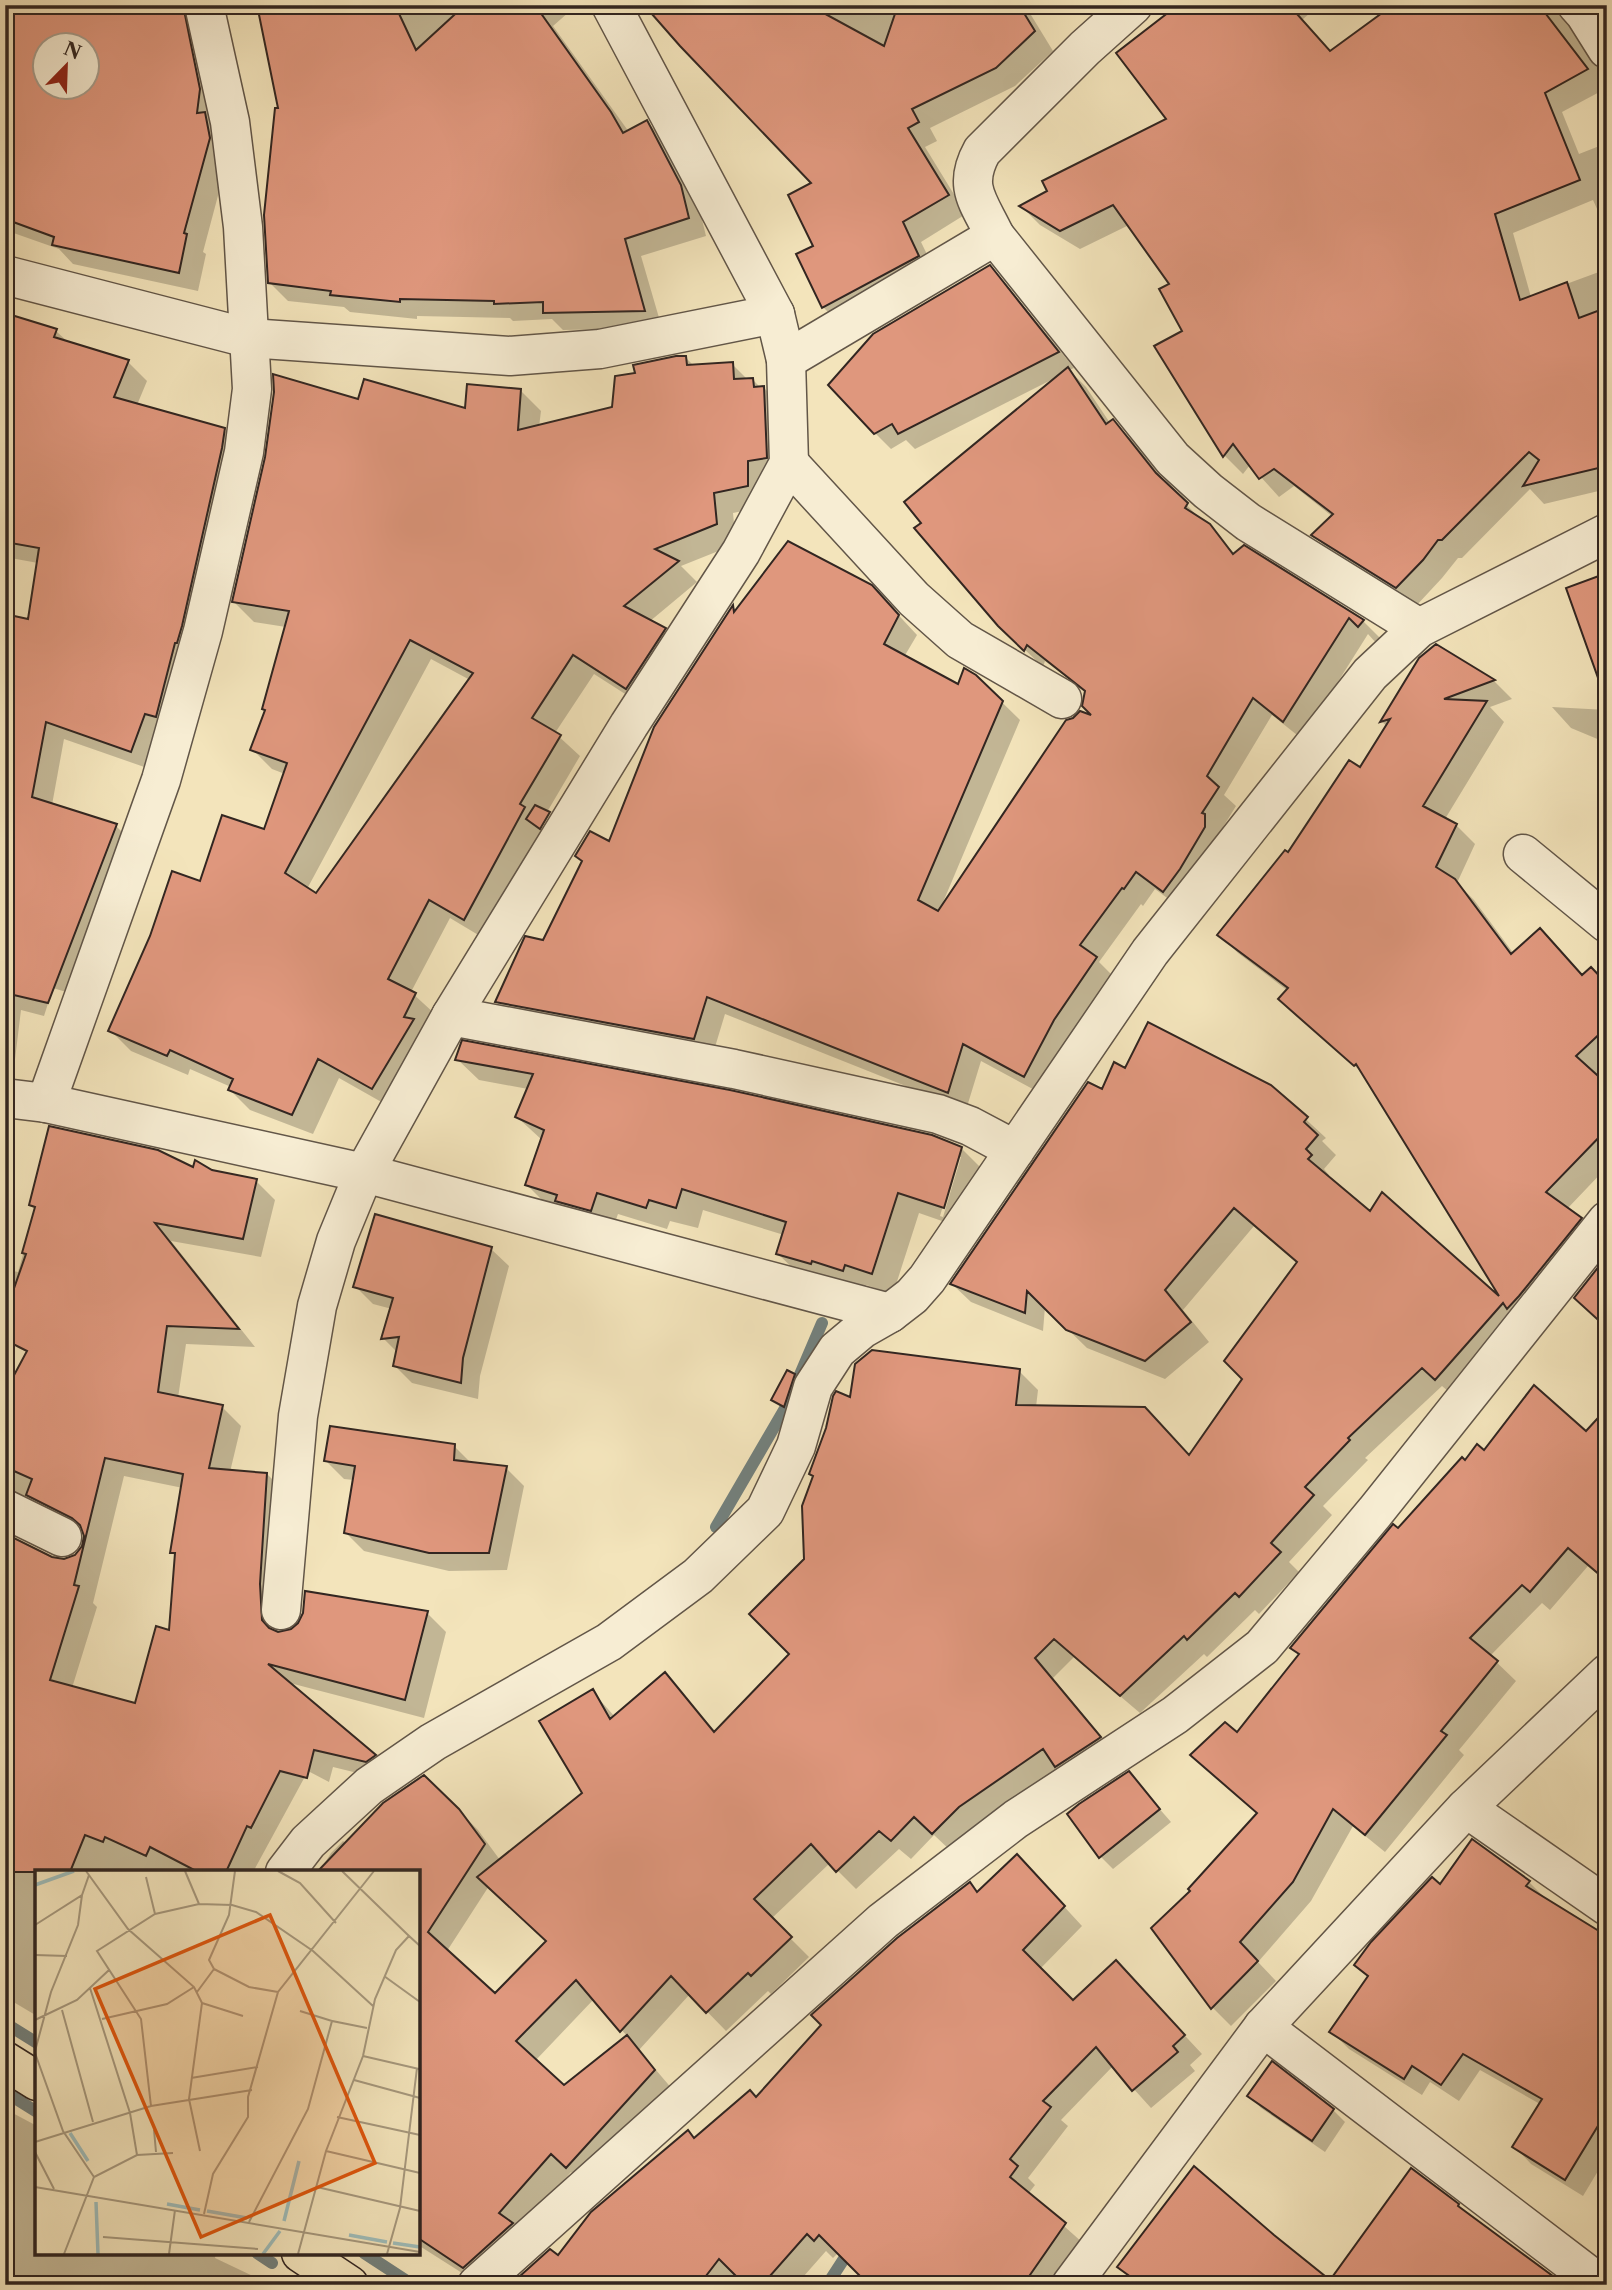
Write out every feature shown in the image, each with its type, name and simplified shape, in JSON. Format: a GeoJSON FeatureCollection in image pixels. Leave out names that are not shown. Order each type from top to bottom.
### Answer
{"type":"FeatureCollection","features":[{"type":"Feature","properties":{"kind":"main road"},"geometry":{"type":"LineString","coordinates":[[5,2061],[35,2080]]}},
{"type":"Feature","properties":{"kind":"main road"},"geometry":{"type":"LineString","coordinates":[[304,2255],[349,2285]]}},
{"type":"Feature","properties":{"kind":"street"},"geometry":{"type":"LineString","coordinates":[[46,1103],[161,780],[204,631],[244,452],[252,389],[243,227],[230,122],[204,5]]}},
{"type":"Feature","properties":{"kind":"street"},"geometry":{"type":"LineString","coordinates":[[281,1610],[298,1416],[317,1306],[335,1241],[364,1173],[451,1016],[629,725],[741,552],[789,463],[786,360],[775,314],[611,5]]}},
{"type":"Feature","properties":{"kind":"street"},"geometry":{"type":"LineString","coordinates":[[1133,5],[1085,48],[982,151],[972,169],[973,190],[995,236],[1173,458],[1208,491],[1248,522],[1419,628]]}},
{"type":"Feature","properties":{"kind":"street"},"geometry":{"type":"LineString","coordinates":[[1577,5],[1586,14],[1607,49]]}},
{"type":"Feature","properties":{"kind":"street"},"geometry":{"type":"LineString","coordinates":[[786,360],[995,236]]}},
{"type":"Feature","properties":{"kind":"street"},"geometry":{"type":"LineString","coordinates":[[5,275],[248,338],[510,356],[600,349],[775,314]]}},
{"type":"Feature","properties":{"kind":"street"},"geometry":{"type":"LineString","coordinates":[[789,463],[914,599],[960,640],[1062,699]]}},
{"type":"Feature","properties":{"kind":"street"},"geometry":{"type":"LineString","coordinates":[[287,1870],[308,1842],[369,1786],[433,1742],[609,1642],[698,1576],[765,1511],[796,1446],[813,1387],[837,1350],[862,1329],[912,1296],[927,1279],[1150,952],[1370,674],[1419,628],[1607,533]]}},
{"type":"Feature","properties":{"kind":"street"},"geometry":{"type":"LineString","coordinates":[[1523,854],[1607,923]]}},
{"type":"Feature","properties":{"kind":"street"},"geometry":{"type":"LineString","coordinates":[[451,1016],[734,1069],[938,1114],[970,1126],[1015,1150]]}},
{"type":"Feature","properties":{"kind":"street"},"geometry":{"type":"LineString","coordinates":[[5,1098],[46,1103],[364,1173],[890,1313]]}},
{"type":"Feature","properties":{"kind":"street"},"geometry":{"type":"LineString","coordinates":[[477,2285],[883,1921],[1016,1819],[1175,1715],[1262,1647],[1375,1512],[1607,1221]]}},
{"type":"Feature","properties":{"kind":"street"},"geometry":{"type":"LineString","coordinates":[[5,1509],[62,1538]]}},
{"type":"Feature","properties":{"kind":"street"},"geometry":{"type":"LineString","coordinates":[[1073,2284],[1263,2027],[1466,1808],[1607,1674]]}},
{"type":"Feature","properties":{"kind":"street"},"geometry":{"type":"LineString","coordinates":[[1466,1808],[1607,1906]]}},
{"type":"Feature","properties":{"kind":"street"},"geometry":{"type":"LineString","coordinates":[[1263,2027],[1601,2285]]}},
{"type":"Feature","properties":{"kind":"building"},"geometry":{"type":"Polygon","coordinates":[[[5,5],[183,5],[200,89],[197,113],[205,112],[210,138],[184,233],[187,234],[179,273],[52,245],[54,237],[5,219],[5,5]]]}},
{"type":"Feature","properties":{"kind":"building"},"geometry":{"type":"Polygon","coordinates":[[[257,5],[395,5],[416,50],[465,5],[535,5],[623,133],[647,120],[681,185],[689,218],[625,239],[645,311],[543,313],[543,302],[494,304],[494,301],[400,299],[400,302],[330,295],[331,291],[268,283],[264,215],[275,108],[278,108],[257,5]]]}},
{"type":"Feature","properties":{"kind":"building"},"geometry":{"type":"Polygon","coordinates":[[[644,5],[809,5],[884,46],[898,5],[1019,5],[1035,31],[996,68],[912,109],[919,122],[908,128],[949,195],[903,222],[919,256],[822,308],[796,254],[813,246],[788,195],[811,183],[644,5]]]}},
{"type":"Feature","properties":{"kind":"building"},"geometry":{"type":"Polygon","coordinates":[[[1178,5],[1289,5],[1330,51],[1393,5],[1539,5],[1588,69],[1545,93],[1580,180],[1495,214],[1520,300],[1567,282],[1579,318],[1600,310],[1607,330],[1607,466],[1523,486],[1539,460],[1529,452],[1442,540],[1438,540],[1396,588],[1311,535],[1333,514],[1274,469],[1259,479],[1233,444],[1223,457],[1154,346],[1182,331],[1159,289],[1169,284],[1113,205],[1060,231],[1019,206],[1047,191],[1042,181],[1166,119],[1116,53],[1178,5]]]}},
{"type":"Feature","properties":{"kind":"building"},"geometry":{"type":"Polygon","coordinates":[[[990,265],[1059,352],[898,434],[892,424],[874,434],[828,385],[873,334],[990,265]]]}},
{"type":"Feature","properties":{"kind":"building"},"geometry":{"type":"Polygon","coordinates":[[[5,313],[57,329],[54,337],[129,360],[114,397],[225,428],[182,626],[156,717],[145,714],[131,752],[46,722],[32,797],[117,824],[48,1003],[5,993],[5,614],[28,619],[39,548],[5,542],[5,313]]]}},
{"type":"Feature","properties":{"kind":"building"},"geometry":{"type":"Polygon","coordinates":[[[676,356],[686,356],[687,365],[733,362],[734,379],[753,378],[754,387],[764,386],[767,458],[748,461],[748,486],[714,493],[717,524],[655,549],[679,561],[624,606],[666,628],[626,689],[573,655],[532,718],[561,735],[520,804],[525,807],[464,920],[429,900],[388,979],[416,993],[404,1017],[414,1019],[372,1089],[318,1059],[292,1115],[228,1090],[233,1079],[170,1050],[167,1056],[108,1031],[150,936],[172,871],[200,881],[222,815],[264,829],[287,763],[250,750],[265,710],[262,709],[289,611],[232,602],[265,457],[274,392],[273,374],[358,399],[364,379],[465,408],[467,384],[521,389],[518,430],[612,407],[615,376],[635,373],[633,365],[676,356]],[[410,640],[285,873],[316,893],[473,673],[410,640]]]}},
{"type":"Feature","properties":{"kind":"building"},"geometry":{"type":"Polygon","coordinates":[[[1068,367],[1106,424],[1113,419],[1156,473],[1188,503],[1185,508],[1210,524],[1233,554],[1244,545],[1364,620],[1358,627],[1349,618],[1283,722],[1253,698],[1207,776],[1219,787],[1202,813],[1205,814],[1205,827],[1180,869],[1163,892],[1136,872],[1124,889],[1122,888],[1080,945],[1097,957],[1054,1020],[1024,1077],[963,1044],[948,1093],[707,997],[694,1039],[495,1002],[525,936],[543,940],[582,861],[575,856],[590,831],[609,841],[654,727],[733,605],[734,612],[788,541],[872,585],[899,615],[884,644],[958,684],[964,668],[976,675],[1003,701],[918,900],[938,911],[1066,720],[1073,718],[1080,711],[1091,715],[1082,706],[1085,691],[1027,645],[1024,651],[998,626],[914,528],[921,523],[904,502],[1068,367]]]}},
{"type":"Feature","properties":{"kind":"building"},"geometry":{"type":"Polygon","coordinates":[[[1607,573],[1607,688],[1602,689],[1566,588],[1607,573]]]}},
{"type":"Feature","properties":{"kind":"building"},"geometry":{"type":"Polygon","coordinates":[[[1436,644],[1495,680],[1444,699],[1487,701],[1423,806],[1457,824],[1436,867],[1455,879],[1511,954],[1540,928],[1582,975],[1591,967],[1607,984],[1607,1027],[1576,1056],[1607,1084],[1607,1129],[1546,1192],[1582,1218],[1519,1296],[1507,1309],[1503,1303],[1435,1380],[1422,1368],[1348,1438],[1350,1440],[1305,1487],[1314,1495],[1271,1543],[1281,1552],[1239,1597],[1235,1593],[1187,1640],[1184,1636],[1120,1696],[1054,1639],[1035,1658],[1101,1737],[1055,1767],[1043,1749],[959,1807],[932,1834],[914,1817],[891,1841],[879,1831],[836,1872],[811,1844],[754,1899],[792,1937],[751,1976],[748,1973],[706,2013],[671,1976],[620,2032],[576,1980],[516,2041],[564,2085],[627,2035],[655,2070],[566,2168],[551,2154],[499,2213],[513,2223],[463,2268],[420,2239],[420,1870],[319,1870],[383,1803],[424,1775],[459,1809],[485,1844],[428,1932],[495,1993],[546,1941],[477,1877],[582,1793],[539,1721],[593,1689],[610,1719],[665,1672],[714,1732],[789,1654],[749,1614],[804,1559],[802,1506],[813,1476],[809,1474],[826,1428],[833,1396],[836,1391],[850,1397],[855,1364],[872,1350],[1020,1369],[1016,1405],[1145,1407],[1189,1455],[1242,1379],[1224,1361],[1297,1262],[1234,1208],[1165,1290],[1191,1322],[1145,1361],[1066,1330],[1027,1291],[1025,1313],[950,1284],[1088,1082],[1102,1089],[1114,1062],[1125,1068],[1148,1022],[1271,1085],[1308,1117],[1304,1122],[1318,1135],[1306,1149],[1312,1155],[1308,1159],[1370,1211],[1382,1192],[1499,1296],[1356,1064],[1354,1066],[1278,999],[1288,988],[1217,935],[1285,850],[1288,852],[1349,760],[1360,767],[1390,719],[1380,722],[1419,658],[1436,644]]]}},
{"type":"Feature","properties":{"kind":"building"},"geometry":{"type":"Polygon","coordinates":[[[535,805],[550,812],[540,829],[526,819],[535,805]]]}},
{"type":"Feature","properties":{"kind":"building"},"geometry":{"type":"Polygon","coordinates":[[[462,1040],[730,1090],[932,1135],[962,1147],[944,1208],[898,1193],[872,1274],[845,1265],[843,1271],[776,1254],[786,1222],[682,1189],[676,1208],[649,1200],[646,1208],[597,1193],[591,1211],[555,1201],[557,1195],[525,1185],[544,1130],[515,1117],[533,1074],[455,1060],[462,1040]]]}},
{"type":"Feature","properties":{"kind":"building"},"geometry":{"type":"Polygon","coordinates":[[[49,1126],[158,1150],[193,1167],[195,1160],[212,1170],[257,1179],[243,1239],[155,1223],[239,1329],[167,1326],[158,1392],[223,1405],[209,1468],[267,1473],[260,1584],[262,1620],[269,1628],[278,1632],[291,1629],[298,1623],[303,1613],[305,1591],[428,1611],[405,1700],[268,1664],[376,1755],[366,1762],[314,1750],[307,1778],[280,1771],[251,1828],[247,1826],[227,1870],[194,1870],[150,1847],[146,1856],[105,1837],[103,1842],[85,1835],[71,1870],[5,1872],[5,1547],[10,1536],[52,1557],[64,1559],[75,1555],[82,1546],[84,1536],[80,1525],[72,1518],[26,1495],[32,1479],[5,1467],[5,1392],[27,1351],[5,1340],[5,1314],[26,1254],[22,1253],[35,1207],[29,1205],[49,1126]],[[105,1458],[74,1585],[79,1586],[50,1680],[135,1703],[156,1626],[169,1630],[175,1553],[170,1553],[183,1474],[105,1458]]]}},
{"type":"Feature","properties":{"kind":"building"},"geometry":{"type":"Polygon","coordinates":[[[375,1214],[492,1247],[463,1358],[461,1383],[393,1366],[399,1337],[381,1339],[393,1298],[353,1287],[375,1214]]]}},
{"type":"Feature","properties":{"kind":"building"},"geometry":{"type":"Polygon","coordinates":[[[1607,1256],[1607,1328],[1574,1298],[1607,1256]]]}},
{"type":"Feature","properties":{"kind":"building"},"geometry":{"type":"Polygon","coordinates":[[[787,1370],[795,1374],[784,1407],[771,1400],[787,1370]]]}},
{"type":"Feature","properties":{"kind":"building"},"geometry":{"type":"Polygon","coordinates":[[[1534,1385],[1586,1431],[1607,1408],[1607,1581],[1568,1548],[1530,1592],[1522,1585],[1470,1638],[1498,1661],[1441,1731],[1447,1735],[1365,1835],[1333,1809],[1293,1882],[1240,1942],[1258,1961],[1211,2009],[1151,1928],[1190,1891],[1188,1889],[1257,1813],[1190,1755],[1225,1722],[1237,1732],[1299,1654],[1290,1648],[1393,1524],[1398,1528],[1462,1457],[1465,1460],[1477,1444],[1484,1450],[1534,1385]]]}},
{"type":"Feature","properties":{"kind":"building"},"geometry":{"type":"Polygon","coordinates":[[[330,1426],[455,1444],[454,1460],[507,1466],[489,1553],[429,1553],[344,1533],[355,1466],[324,1461],[330,1426]]]}},
{"type":"Feature","properties":{"kind":"building"},"geometry":{"type":"Polygon","coordinates":[[[1129,1771],[1160,1809],[1099,1858],[1067,1814],[1129,1771]]]}},
{"type":"Feature","properties":{"kind":"building"},"geometry":{"type":"Polygon","coordinates":[[[1472,1839],[1530,1881],[1526,1886],[1607,1936],[1607,2111],[1565,2180],[1512,2147],[1542,2099],[1463,2054],[1441,2085],[1412,2066],[1404,2079],[1329,2032],[1368,1976],[1354,1965],[1371,1942],[1432,1877],[1440,1884],[1472,1839]]]}},
{"type":"Feature","properties":{"kind":"building"},"geometry":{"type":"Polygon","coordinates":[[[1017,1854],[1065,1906],[1023,1950],[1073,2000],[1116,1960],[1185,2035],[1173,2046],[1178,2052],[1132,2091],[1096,2047],[1043,2101],[1051,2107],[1010,2159],[1018,2166],[1010,2177],[1066,2223],[1023,2285],[869,2285],[819,2235],[814,2241],[807,2234],[762,2285],[745,2285],[719,2259],[699,2285],[510,2285],[550,2249],[558,2255],[591,2212],[688,2130],[694,2138],[750,2090],[756,2097],[821,2025],[811,2015],[897,1938],[970,1882],[977,1892],[1017,1854]]]}},
{"type":"Feature","properties":{"kind":"building"},"geometry":{"type":"Polygon","coordinates":[[[1272,2061],[1334,2109],[1312,2141],[1247,2096],[1272,2061]]]}},
{"type":"Feature","properties":{"kind":"building"},"geometry":{"type":"Polygon","coordinates":[[[1194,2166],[1330,2280],[1411,2168],[1565,2285],[1142,2285],[1117,2267],[1194,2166]]]}},
{"type":"Feature","properties":{"kind":"waterway"},"geometry":{"type":"LineString","coordinates":[[716,1527],[787,1405],[822,1323]]}},
{"type":"Feature","properties":{"kind":"waterway"},"geometry":{"type":"LineString","coordinates":[[5,2023],[35,2042]]}},
{"type":"Feature","properties":{"kind":"waterway"},"geometry":{"type":"LineString","coordinates":[[5,2092],[35,2111]]}},
{"type":"Feature","properties":{"kind":"waterway"},"geometry":{"type":"LineString","coordinates":[[827,2285],[851,2248]]}},
{"type":"Feature","properties":{"kind":"waterway"},"geometry":{"type":"LineString","coordinates":[[260,2255],[272,2263]]}},
{"type":"Feature","properties":{"kind":"waterway"},"geometry":{"type":"LineString","coordinates":[[367,2255],[413,2285]]}}]}
